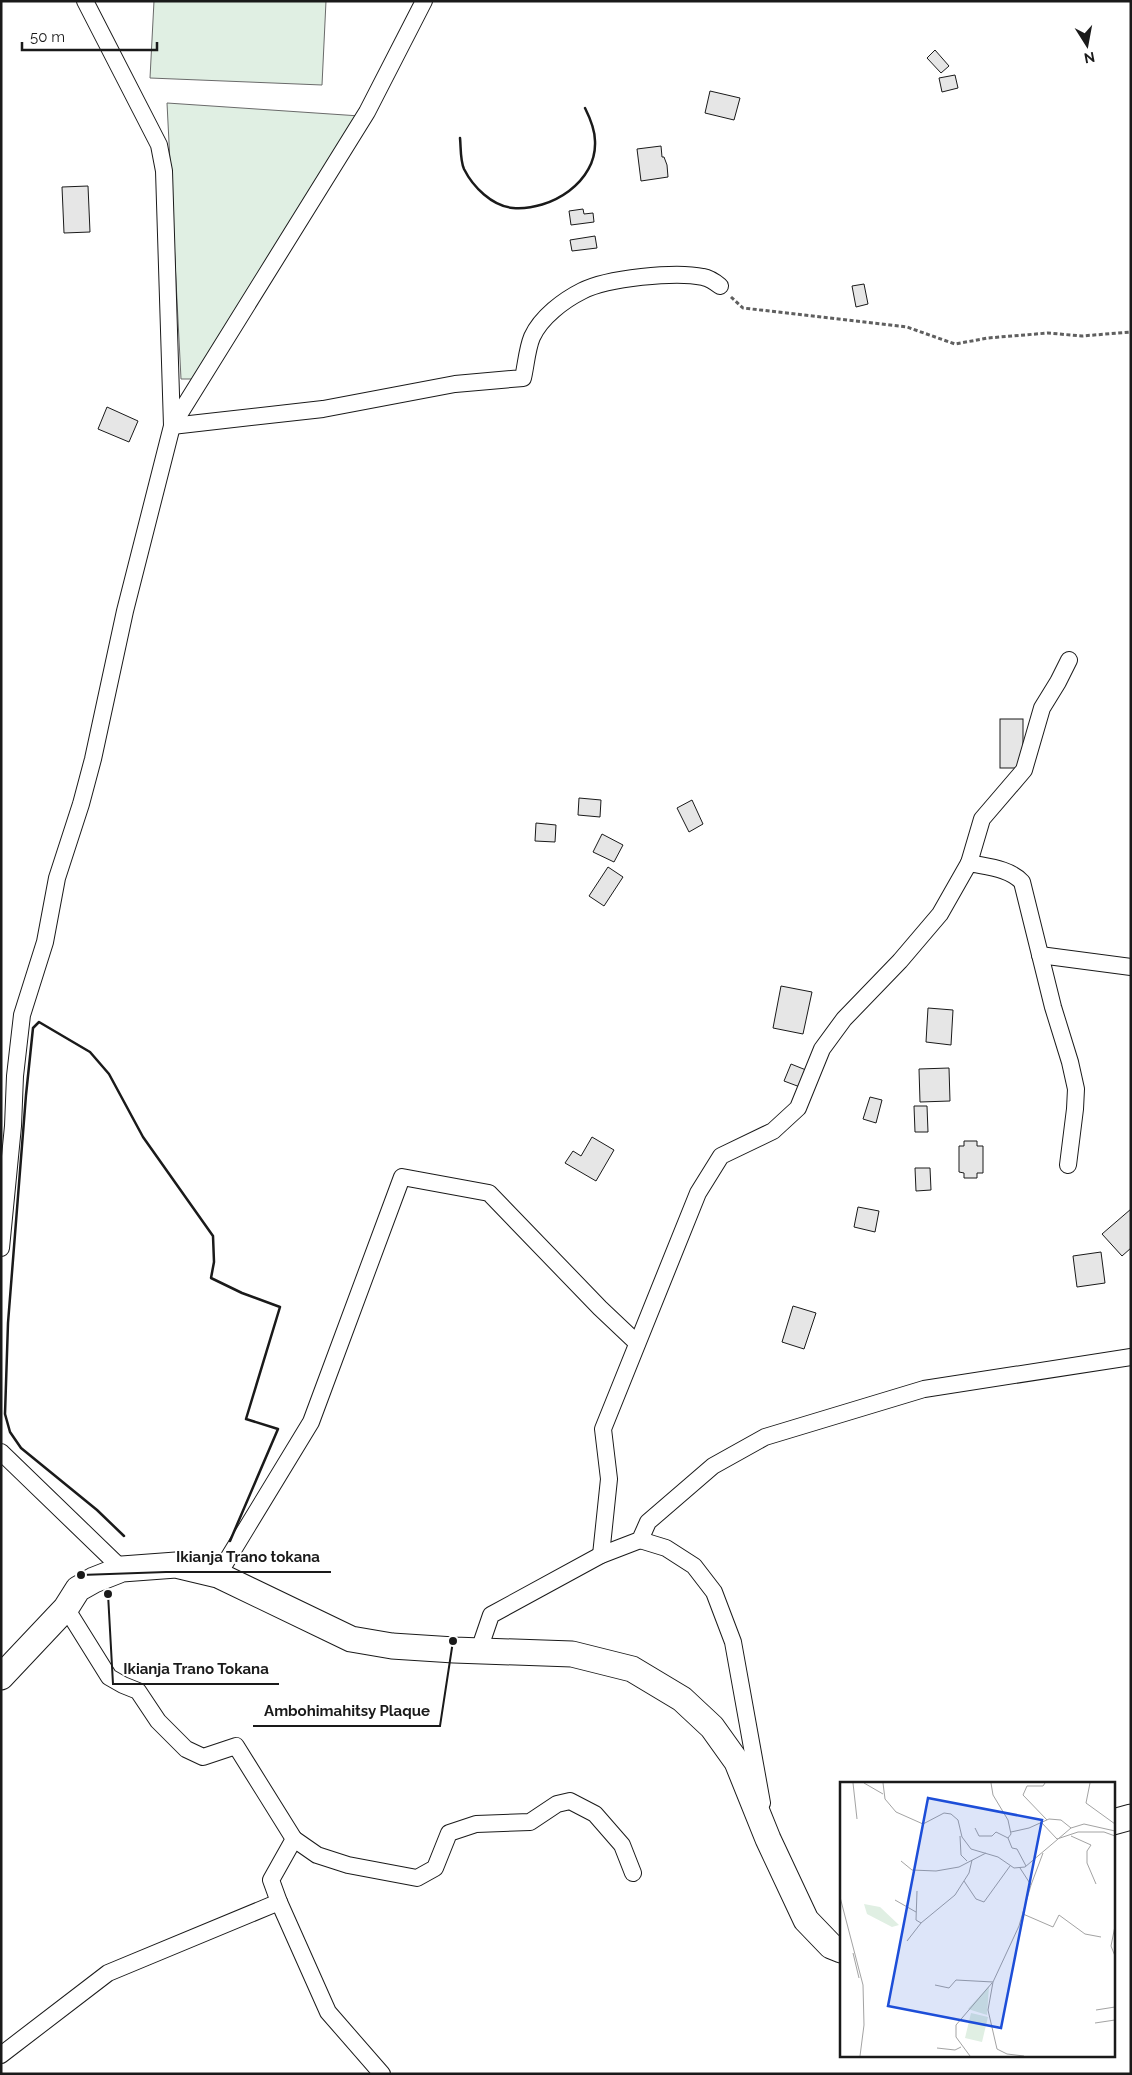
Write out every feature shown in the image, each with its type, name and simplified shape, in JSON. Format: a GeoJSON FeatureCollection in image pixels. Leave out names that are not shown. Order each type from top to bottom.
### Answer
{"type":"FeatureCollection","features":[{"type":"Feature","properties":{"kind":"main road"},"geometry":{"type":"LineString","coordinates":[[1,1677],[66,1608],[78,1589],[94,1580],[122,1569],[176,1565],[218,1574],[351,1639],[392,1646],[572,1654],[632,1669],[682,1699],[712,1727],[737,1762],[768,1839],[806,1920],[831,1946],[840,1950]]}},
{"type":"Feature","properties":{"kind":"main road"},"geometry":{"type":"LineString","coordinates":[[1114,1822],[1131,1817]]}},
{"type":"Feature","properties":{"kind":"street"},"geometry":{"type":"LineString","coordinates":[[1,1248],[6,1138],[22,1015],[45,942],[57,878],[81,804],[93,759],[125,611],[172,426],[164,171],[160,145],[85,1]]}},
{"type":"Feature","properties":{"kind":"street"},"geometry":{"type":"LineString","coordinates":[[172,426],[367,112],[424,1]]}},
{"type":"Feature","properties":{"kind":"street"},"geometry":{"type":"LineString","coordinates":[[172,426],[323,409],[455,384],[523,378],[532,337],[559,306],[583,290],[606,283],[681,274],[705,277],[720,286]]}},
{"type":"Feature","properties":{"kind":"street"},"geometry":{"type":"LineString","coordinates":[[601,1556],[609,1480],[604,1429],[698,1193],[721,1156],[772,1131],[798,1108],[822,1049],[844,1019],[900,961],[940,914],[969,863],[982,819],[1024,770],[1042,708],[1069,660]]}},
{"type":"Feature","properties":{"kind":"street"},"geometry":{"type":"LineString","coordinates":[[969,863],[1008,872],[1022,882],[1076,1089],[1076,1109],[1068,1165]]}},
{"type":"Feature","properties":{"kind":"street"},"geometry":{"type":"LineString","coordinates":[[1040,955],[1131,967]]}},
{"type":"Feature","properties":{"kind":"street"},"geometry":{"type":"LineString","coordinates":[[218,1574],[311,1422],[402,1176],[489,1193],[600,1308],[637,1343]]}},
{"type":"Feature","properties":{"kind":"street"},"geometry":{"type":"LineString","coordinates":[[640,1540],[648,1522],[713,1466],[765,1437],[924,1389],[1131,1357]]}},
{"type":"Feature","properties":{"kind":"street"},"geometry":{"type":"LineString","coordinates":[[1,1452],[122,1569]]}},
{"type":"Feature","properties":{"kind":"street"},"geometry":{"type":"LineString","coordinates":[[479,1650],[490,1615],[601,1556],[640,1540],[666,1548],[694,1566],[714,1592],[733,1642],[768,1839]]}},
{"type":"Feature","properties":{"kind":"street"},"geometry":{"type":"LineString","coordinates":[[66,1608],[109,1677],[138,1691],[158,1720],[186,1749],[203,1757],[236,1746],[294,1839],[317,1855],[348,1865],[417,1878],[435,1868],[449,1833],[476,1824],[530,1822],[556,1804],[570,1801],[595,1814],[622,1845],[633,1873]]}},
{"type":"Feature","properties":{"kind":"street"},"geometry":{"type":"LineString","coordinates":[[294,1839],[271,1880],[279,1902],[328,2012],[382,2074]]}},
{"type":"Feature","properties":{"kind":"street"},"geometry":{"type":"LineString","coordinates":[[3,2051],[108,1973],[279,1902]]}},
{"type":"Feature","properties":{"kind":"path"},"geometry":{"type":"LineString","coordinates":[[720,286],[743,308],[907,327],[955,344],[988,338],[1048,333],[1082,336],[1131,332]]}},
{"type":"Feature","properties":{"kind":"green space"},"geometry":{"type":"Polygon","coordinates":[[[154,1],[326,1],[322,85],[150,78],[154,1]]]}},
{"type":"Feature","properties":{"kind":"green space"},"geometry":{"type":"Polygon","coordinates":[[[167,103],[360,116],[197,379],[181,379],[167,103]]]}},
{"type":"Feature","properties":{"kind":"building"},"geometry":{"type":"Polygon","coordinates":[[[935,50],[949,66],[941,73],[927,58],[935,50]]]}},
{"type":"Feature","properties":{"kind":"building"},"geometry":{"type":"Polygon","coordinates":[[[955,75],[958,88],[942,92],[939,78],[955,75]]]}},
{"type":"Feature","properties":{"kind":"building"},"geometry":{"type":"Polygon","coordinates":[[[710,91],[740,98],[734,120],[705,113],[710,91]]]}},
{"type":"Feature","properties":{"kind":"building"},"geometry":{"type":"Polygon","coordinates":[[[661,146],[662,157],[664,157],[667,165],[668,177],[641,181],[637,149],[661,146]]]}},
{"type":"Feature","properties":{"kind":"building"},"geometry":{"type":"Polygon","coordinates":[[[88,186],[90,232],[64,233],[62,187],[88,186]]]}},
{"type":"Feature","properties":{"kind":"building"},"geometry":{"type":"Polygon","coordinates":[[[583,209],[584,214],[593,213],[594,222],[571,225],[569,211],[583,209]]]}},
{"type":"Feature","properties":{"kind":"building"},"geometry":{"type":"Polygon","coordinates":[[[595,236],[597,248],[572,251],[570,240],[595,236]]]}},
{"type":"Feature","properties":{"kind":"building"},"geometry":{"type":"Polygon","coordinates":[[[864,284],[868,304],[856,307],[852,286],[864,284]]]}},
{"type":"Feature","properties":{"kind":"building"},"geometry":{"type":"Polygon","coordinates":[[[107,407],[138,421],[129,442],[98,429],[107,407]]]}},
{"type":"Feature","properties":{"kind":"building"},"geometry":{"type":"Polygon","coordinates":[[[1000,719],[1023,719],[1023,768],[1000,768],[1000,719]]]}},
{"type":"Feature","properties":{"kind":"building"},"geometry":{"type":"Polygon","coordinates":[[[579,798],[601,800],[600,817],[578,815],[579,798]]]}},
{"type":"Feature","properties":{"kind":"building"},"geometry":{"type":"Polygon","coordinates":[[[692,800],[703,824],[689,832],[677,808],[692,800]]]}},
{"type":"Feature","properties":{"kind":"building"},"geometry":{"type":"Polygon","coordinates":[[[536,823],[556,825],[555,842],[535,841],[536,823]]]}},
{"type":"Feature","properties":{"kind":"building"},"geometry":{"type":"Polygon","coordinates":[[[602,834],[623,845],[614,862],[593,852],[602,834]]]}},
{"type":"Feature","properties":{"kind":"building"},"geometry":{"type":"Polygon","coordinates":[[[608,867],[623,877],[604,906],[589,896],[608,867]]]}},
{"type":"Feature","properties":{"kind":"building"},"geometry":{"type":"Polygon","coordinates":[[[781,986],[812,992],[803,1034],[773,1028],[781,986]]]}},
{"type":"Feature","properties":{"kind":"building"},"geometry":{"type":"Polygon","coordinates":[[[928,1008],[953,1010],[951,1045],[926,1042],[928,1008]]]}},
{"type":"Feature","properties":{"kind":"building"},"geometry":{"type":"Polygon","coordinates":[[[791,1064],[806,1070],[800,1087],[784,1081],[791,1064]]]}},
{"type":"Feature","properties":{"kind":"building"},"geometry":{"type":"Polygon","coordinates":[[[949,1068],[950,1101],[920,1102],[919,1069],[949,1068]]]}},
{"type":"Feature","properties":{"kind":"building"},"geometry":{"type":"Polygon","coordinates":[[[870,1097],[882,1100],[876,1123],[863,1119],[870,1097]]]}},
{"type":"Feature","properties":{"kind":"building"},"geometry":{"type":"Polygon","coordinates":[[[914,1106],[927,1106],[928,1132],[915,1132],[914,1106]]]}},
{"type":"Feature","properties":{"kind":"building"},"geometry":{"type":"Polygon","coordinates":[[[592,1137],[614,1150],[596,1181],[565,1163],[573,1151],[581,1156],[592,1137]]]}},
{"type":"Feature","properties":{"kind":"building"},"geometry":{"type":"Polygon","coordinates":[[[964,1141],[977,1141],[977,1146],[983,1146],[983,1173],[977,1173],[977,1178],[964,1178],[964,1173],[959,1172],[959,1146],[964,1146],[964,1141]]]}},
{"type":"Feature","properties":{"kind":"building"},"geometry":{"type":"Polygon","coordinates":[[[915,1168],[930,1168],[931,1190],[916,1191],[915,1168]]]}},
{"type":"Feature","properties":{"kind":"building"},"geometry":{"type":"Polygon","coordinates":[[[858,1207],[879,1211],[875,1232],[854,1227],[858,1207]]]}},
{"type":"Feature","properties":{"kind":"building"},"geometry":{"type":"Polygon","coordinates":[[[1131,1209],[1131,1248],[1122,1256],[1102,1234],[1131,1209]]]}},
{"type":"Feature","properties":{"kind":"building"},"geometry":{"type":"Polygon","coordinates":[[[1101,1252],[1105,1283],[1077,1287],[1073,1256],[1101,1252]]]}},
{"type":"Feature","properties":{"kind":"building"},"geometry":{"type":"Polygon","coordinates":[[[793,1306],[816,1313],[804,1349],[782,1342],[793,1306]]]}},
{"type":"Feature","properties":{"kind":"wall"},"geometry":{"type":"LineString","coordinates":[[460,138],[461,158],[464,169],[472,182],[484,195],[498,204],[513,208],[528,208],[542,205],[569,191],[580,181],[594,156],[595,137],[585,108]]}},
{"type":"Feature","properties":{"kind":"wall"},"geometry":{"type":"LineString","coordinates":[[124,1536],[97,1510],[21,1448],[10,1432],[5,1414],[8,1323],[26,1095],[33,1028],[39,1022],[90,1052],[109,1074],[143,1137],[213,1236],[214,1262],[211,1278],[242,1293],[280,1307],[246,1419],[278,1429],[230,1541]]}},
{"type":"Feature","properties":{"kind":"place","name":"Ikianja Trano tokana"},"geometry":{"type":"Point","coordinates":[81,1575]}},
{"type":"Feature","properties":{"kind":"place","name":"Ikianja Trano Tokana"},"geometry":{"type":"Point","coordinates":[108,1594]}},
{"type":"Feature","properties":{"kind":"place","name":"Ambohimahitsy Plaque"},"geometry":{"type":"Point","coordinates":[453,1641]}}]}
